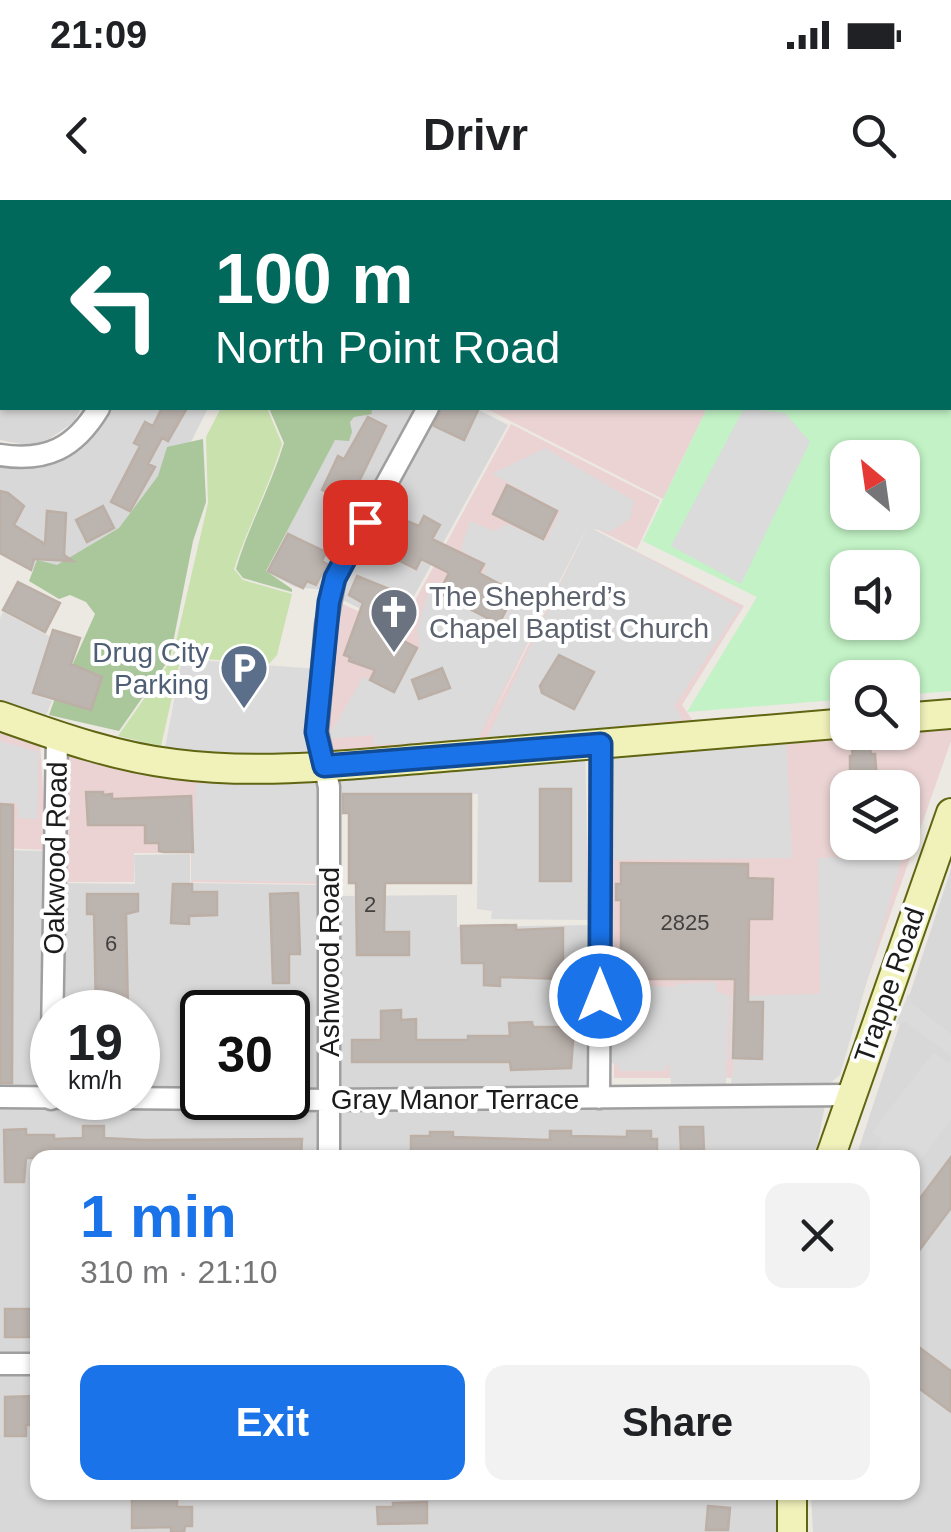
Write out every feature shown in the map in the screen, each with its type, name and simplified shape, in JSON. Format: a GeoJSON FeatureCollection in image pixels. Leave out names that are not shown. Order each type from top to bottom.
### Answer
{"type":"FeatureCollection","features":[{"type":"Feature","properties":{"kind":"street"},"geometry":{"type":"LineString","coordinates":[[0,455],[34,458],[54,452],[74,440],[97,410]]}},
{"type":"Feature","properties":{"kind":"street","name":"Ashwood Road"},"geometry":{"type":"LineString","coordinates":[[330,1150],[328,787],[316,732],[326,625],[335,578],[427,410]]}},
{"type":"Feature","properties":{"kind":"street"},"geometry":{"type":"LineString","coordinates":[[920,717],[951,714]]}},
{"type":"Feature","properties":{"kind":"street"},"geometry":{"type":"LineString","coordinates":[[0,716],[58,736],[174,764],[324,766],[830,725]]}},
{"type":"Feature","properties":{"kind":"street","name":"Oakwood Road"},"geometry":{"type":"LineString","coordinates":[[52,990],[58,736]]}},
{"type":"Feature","properties":{"kind":"street"},"geometry":{"type":"LineString","coordinates":[[599,1098],[601,744]]}},
{"type":"Feature","properties":{"kind":"street","name":"Trappe Road"},"geometry":{"type":"LineString","coordinates":[[833,1150],[951,813]]}},
{"type":"Feature","properties":{"kind":"street","name":"Gray Manor Terrace"},"geometry":{"type":"LineString","coordinates":[[160,1099],[850,1095]]}},
{"type":"Feature","properties":{"kind":"street","name":"Gray Manor Terrace"},"geometry":{"type":"LineString","coordinates":[[0,1097],[30,1098]]}},
{"type":"Feature","properties":{"kind":"street"},"geometry":{"type":"LineString","coordinates":[[0,1364],[30,1364]]}},
{"type":"Feature","properties":{"kind":"street"},"geometry":{"type":"LineString","coordinates":[[792,1500],[792,1532]]}},
{"type":"Feature","properties":{"kind":"shaded area"},"geometry":{"type":"Polygon","coordinates":[[[0,410],[80,410],[74,422],[37,447],[0,440],[0,410]]]}},
{"type":"Feature","properties":{"kind":"shaded area"},"geometry":{"type":"Polygon","coordinates":[[[106,410],[207,410],[192,440],[123,535],[57,583],[0,552],[0,467],[68,457],[106,410]]]}},
{"type":"Feature","properties":{"kind":"shaded area"},"geometry":{"type":"Polygon","coordinates":[[[348,410],[416,410],[325,590],[295,587],[266,572],[348,410]]]}},
{"type":"Feature","properties":{"kind":"shaded area"},"geometry":{"type":"Polygon","coordinates":[[[434,410],[479,410],[508,425],[397,627],[337,597],[434,410]]]}},
{"type":"Feature","properties":{"kind":"shaded area"},"geometry":{"type":"Polygon","coordinates":[[[489,410],[706,410],[663,499],[489,410]]]}},
{"type":"Feature","properties":{"kind":"shaded area"},"geometry":{"type":"Polygon","coordinates":[[[743,410],[785,413],[810,442],[741,584],[671,546],[743,410]]]}},
{"type":"Feature","properties":{"kind":"shaded area"},"geometry":{"type":"Polygon","coordinates":[[[511,424],[660,500],[637,549],[586,524],[486,729],[588,527],[744,606],[682,705],[693,721],[328,754],[323,731],[336,601],[399,630],[511,424]]]}},
{"type":"Feature","properties":{"kind":"shaded area"},"geometry":{"type":"Polygon","coordinates":[[[545,448],[634,501],[630,519],[610,532],[593,529],[740,608],[674,706],[683,719],[485,742],[588,526],[477,740],[374,745],[373,735],[327,739],[363,677],[394,692],[420,646],[417,630],[429,589],[499,625],[519,594],[483,575],[487,565],[461,550],[470,521],[494,531],[507,524],[546,541],[560,511],[492,474],[545,448]]]}},
{"type":"Feature","properties":{"kind":"shaded area"},"geometry":{"type":"Polygon","coordinates":[[[3,612],[51,637],[32,694],[52,701],[43,722],[0,707],[3,612]]]}},
{"type":"Feature","properties":{"kind":"shaded area","name":"Drug City Parking"},"geometry":{"type":"Polygon","coordinates":[[[182,659],[318,669],[313,758],[164,753],[182,659]]]}},
{"type":"Feature","properties":{"kind":"shaded area"},"geometry":{"type":"Polygon","coordinates":[[[951,720],[951,741],[920,830],[920,770],[830,770],[830,860],[909,860],[833,1078],[614,1078],[612,746],[830,733],[830,750],[920,750],[920,722],[951,720]]]}},
{"type":"Feature","properties":{"kind":"shaded area"},"geometry":{"type":"Polygon","coordinates":[[[0,728],[40,742],[47,850],[0,848],[0,728]]]}},
{"type":"Feature","properties":{"kind":"shaded area"},"geometry":{"type":"Polygon","coordinates":[[[786,732],[792,858],[613,860],[608,749],[786,732]]]}},
{"type":"Feature","properties":{"kind":"shaded area"},"geometry":{"type":"Polygon","coordinates":[[[0,741],[39,752],[37,819],[18,818],[17,803],[0,802],[0,741]]]}},
{"type":"Feature","properties":{"kind":"shaded area"},"geometry":{"type":"Polygon","coordinates":[[[60,748],[319,778],[320,884],[191,882],[191,853],[134,853],[134,882],[63,882],[60,748]]]}},
{"type":"Feature","properties":{"kind":"shaded area"},"geometry":{"type":"Polygon","coordinates":[[[585,750],[589,920],[491,919],[492,911],[477,909],[478,794],[342,793],[339,776],[585,750]]]}},
{"type":"Feature","properties":{"kind":"shaded area","name":"Drug City Parking"},"geometry":{"type":"Polygon","coordinates":[[[317,780],[317,882],[191,880],[196,784],[317,780]]]}},
{"type":"Feature","properties":{"kind":"shaded area"},"geometry":{"type":"Polygon","coordinates":[[[0,850],[46,851],[45,990],[30,990],[30,1092],[0,1092],[0,850]]]}},
{"type":"Feature","properties":{"kind":"shaded area"},"geometry":{"type":"Polygon","coordinates":[[[190,854],[190,883],[320,885],[325,1091],[310,1091],[310,990],[180,990],[180,1090],[160,1090],[160,990],[61,990],[63,883],[135,884],[134,855],[190,854]]]}},
{"type":"Feature","properties":{"kind":"shaded area"},"geometry":{"type":"Polygon","coordinates":[[[818,858],[902,860],[840,1075],[829,1084],[731,1083],[731,996],[820,994],[818,858]]]}},
{"type":"Feature","properties":{"kind":"shaded area"},"geometry":{"type":"Polygon","coordinates":[[[951,869],[951,1532],[813,1532],[811,1500],[920,1500],[920,1150],[858,1150],[951,869]]]}},
{"type":"Feature","properties":{"kind":"shaded area"},"geometry":{"type":"Polygon","coordinates":[[[457,895],[457,927],[593,925],[592,1090],[337,1090],[339,896],[457,895]]]}},
{"type":"Feature","properties":{"kind":"shaded area"},"geometry":{"type":"Polygon","coordinates":[[[716,982],[717,992],[729,995],[726,1085],[671,1085],[669,1063],[664,1071],[620,1071],[617,1063],[606,1064],[605,1002],[616,1002],[616,986],[637,986],[637,992],[646,992],[649,986],[716,982]]]}},
{"type":"Feature","properties":{"kind":"shaded area"},"geometry":{"type":"Polygon","coordinates":[[[908,994],[912,1004],[951,1034],[951,1056],[906,1022],[896,1025],[908,994]]]}},
{"type":"Feature","properties":{"kind":"shaded area"},"geometry":{"type":"Polygon","coordinates":[[[933,1053],[948,1063],[951,1060],[951,1119],[920,1161],[920,1150],[878,1150],[882,1140],[872,1132],[933,1053]]]}},
{"type":"Feature","properties":{"kind":"shaded area"},"geometry":{"type":"Polygon","coordinates":[[[0,1105],[30,1105],[30,1120],[160,1120],[160,1105],[180,1105],[180,1120],[310,1120],[310,1105],[825,1105],[816,1150],[30,1150],[30,1358],[0,1358],[0,1105]]]}},
{"type":"Feature","properties":{"kind":"shaded area"},"geometry":{"type":"Polygon","coordinates":[[[0,1375],[30,1375],[30,1500],[776,1500],[777,1532],[0,1532],[0,1375]]]}},
{"type":"Feature","properties":{"kind":"green space"},"geometry":{"type":"Polygon","coordinates":[[[220,410],[268,410],[282,444],[234,569],[243,580],[292,594],[277,655],[269,664],[181,657],[161,746],[118,736],[172,659],[208,503],[206,437],[220,410]]]}},
{"type":"Feature","properties":{"kind":"green space"},"geometry":{"type":"Polygon","coordinates":[[[270,410],[371,410],[372,414],[354,417],[350,422],[349,441],[335,440],[266,571],[292,592],[243,578],[236,569],[284,443],[270,410]]]}},
{"type":"Feature","properties":{"kind":"green space"},"geometry":{"type":"Polygon","coordinates":[[[706,410],[951,410],[951,691],[920,694],[920,660],[830,660],[830,700],[687,712],[757,597],[643,541],[706,410]]]}},
{"type":"Feature","properties":{"kind":"green space"},"geometry":{"type":"Polygon","coordinates":[[[203,439],[206,502],[193,541],[170,658],[119,731],[49,715],[66,667],[71,668],[95,614],[86,602],[70,595],[59,599],[29,581],[37,560],[57,565],[119,528],[158,476],[167,447],[203,439]]]}},
{"type":"Feature","properties":{"kind":"building"},"geometry":{"type":"Polygon","coordinates":[[[161,410],[186,410],[168,441],[162,438],[148,464],[155,467],[130,511],[111,502],[140,446],[134,443],[145,422],[153,426],[161,410]]]}},
{"type":"Feature","properties":{"kind":"building"},"geometry":{"type":"Polygon","coordinates":[[[441,410],[478,410],[464,440],[434,426],[441,410]]]}},
{"type":"Feature","properties":{"kind":"building"},"geometry":{"type":"Polygon","coordinates":[[[368,417],[386,426],[349,502],[322,490],[338,456],[344,459],[368,417]]]}},
{"type":"Feature","properties":{"kind":"building"},"geometry":{"type":"Polygon","coordinates":[[[507,485],[557,511],[543,539],[493,514],[507,485]]]}},
{"type":"Feature","properties":{"kind":"building"},"geometry":{"type":"Polygon","coordinates":[[[0,491],[24,506],[14,525],[45,544],[47,511],[66,513],[64,555],[73,561],[34,559],[31,570],[0,553],[0,491]]]}},
{"type":"Feature","properties":{"kind":"building"},"geometry":{"type":"Polygon","coordinates":[[[103,506],[114,528],[87,542],[76,520],[103,506]]]}},
{"type":"Feature","properties":{"kind":"building"},"geometry":{"type":"Polygon","coordinates":[[[394,516],[419,526],[424,516],[440,525],[432,539],[484,564],[479,573],[515,592],[499,624],[439,593],[449,573],[421,559],[416,569],[400,561],[404,552],[383,543],[394,516]]]}},
{"type":"Feature","properties":{"kind":"building"},"geometry":{"type":"Polygon","coordinates":[[[288,534],[326,552],[322,561],[327,564],[316,585],[307,581],[303,588],[268,571],[288,534]]]}},
{"type":"Feature","properties":{"kind":"building"},"geometry":{"type":"Polygon","coordinates":[[[357,576],[389,589],[385,598],[398,603],[385,631],[417,648],[394,692],[370,680],[375,670],[349,661],[350,657],[344,655],[363,603],[349,595],[357,576]]]}},
{"type":"Feature","properties":{"kind":"building"},"geometry":{"type":"Polygon","coordinates":[[[18,582],[60,603],[45,632],[3,610],[18,582]]]}},
{"type":"Feature","properties":{"kind":"building"},"geometry":{"type":"Polygon","coordinates":[[[53,630],[80,638],[71,664],[102,677],[91,710],[33,693],[53,630]]]}},
{"type":"Feature","properties":{"kind":"building"},"geometry":{"type":"Polygon","coordinates":[[[559,655],[594,672],[574,709],[542,693],[540,686],[559,655]]]}},
{"type":"Feature","properties":{"kind":"building"},"geometry":{"type":"Polygon","coordinates":[[[442,668],[450,688],[419,699],[412,680],[442,668]]]}},
{"type":"Feature","properties":{"kind":"building"},"geometry":{"type":"Polygon","coordinates":[[[852,750],[870,750],[875,754],[876,770],[850,770],[852,750]]]}},
{"type":"Feature","properties":{"kind":"building"},"geometry":{"type":"Polygon","coordinates":[[[540,789],[571,789],[571,881],[540,881],[540,789]]]}},
{"type":"Feature","properties":{"kind":"building"},"geometry":{"type":"Polygon","coordinates":[[[86,792],[112,794],[112,799],[191,796],[193,852],[159,851],[159,843],[145,843],[145,825],[88,825],[86,792]]]}},
{"type":"Feature","properties":{"kind":"building"},"geometry":{"type":"Polygon","coordinates":[[[343,794],[471,794],[471,883],[385,883],[384,932],[409,932],[409,955],[357,955],[356,883],[349,883],[349,813],[343,813],[343,794]]]}},
{"type":"Feature","properties":{"kind":"building"},"geometry":{"type":"Polygon","coordinates":[[[0,804],[13,805],[12,1083],[0,1083],[0,804]]]}},
{"type":"Feature","properties":{"kind":"building"},"geometry":{"type":"Polygon","coordinates":[[[621,863],[748,864],[748,878],[773,879],[772,919],[749,919],[748,1002],[763,1002],[762,1059],[733,1058],[735,979],[626,979],[626,962],[621,962],[621,900],[616,900],[621,863]]]}},
{"type":"Feature","properties":{"kind":"building"},"geometry":{"type":"Polygon","coordinates":[[[173,884],[192,884],[192,892],[217,892],[217,915],[189,916],[189,924],[171,923],[173,884]]]}},
{"type":"Feature","properties":{"kind":"building"},"geometry":{"type":"Polygon","coordinates":[[[298,893],[300,954],[289,954],[289,983],[273,983],[270,894],[298,893]]]}},
{"type":"Feature","properties":{"kind":"building"},"geometry":{"type":"Polygon","coordinates":[[[87,894],[138,894],[138,911],[126,914],[128,990],[96,990],[94,914],[87,914],[87,894]]]}},
{"type":"Feature","properties":{"kind":"building"},"geometry":{"type":"Polygon","coordinates":[[[516,925],[516,930],[563,928],[563,964],[582,964],[582,985],[564,986],[564,979],[500,977],[500,986],[484,985],[484,963],[462,963],[461,926],[516,925]]]}},
{"type":"Feature","properties":{"kind":"building"},"geometry":{"type":"Polygon","coordinates":[[[401,1010],[401,1020],[416,1019],[416,1040],[510,1036],[509,1023],[574,1027],[571,1068],[511,1070],[510,1062],[352,1062],[352,1040],[381,1040],[381,1011],[401,1010]]]}},
{"type":"Feature","properties":{"kind":"building"},"geometry":{"type":"Polygon","coordinates":[[[83,1126],[104,1126],[104,1138],[302,1139],[301,1150],[30,1150],[24,1182],[5,1182],[4,1130],[26,1129],[26,1135],[54,1135],[54,1139],[83,1138],[83,1126]]]}},
{"type":"Feature","properties":{"kind":"building"},"geometry":{"type":"Polygon","coordinates":[[[680,1127],[703,1127],[704,1150],[681,1150],[680,1127]]]}},
{"type":"Feature","properties":{"kind":"building"},"geometry":{"type":"Polygon","coordinates":[[[550,1131],[571,1131],[571,1136],[627,1137],[627,1131],[651,1131],[651,1139],[657,1139],[657,1150],[411,1150],[411,1136],[430,1136],[430,1132],[453,1132],[453,1137],[550,1140],[550,1131]]]}},
{"type":"Feature","properties":{"kind":"building"},"geometry":{"type":"Polygon","coordinates":[[[951,1157],[951,1208],[920,1249],[920,1198],[951,1157]]]}},
{"type":"Feature","properties":{"kind":"building"},"geometry":{"type":"Polygon","coordinates":[[[5,1309],[30,1309],[30,1337],[5,1337],[5,1309]]]}},
{"type":"Feature","properties":{"kind":"building"},"geometry":{"type":"Polygon","coordinates":[[[920,1348],[951,1371],[951,1412],[920,1389],[920,1348]]]}},
{"type":"Feature","properties":{"kind":"building"},"geometry":{"type":"Polygon","coordinates":[[[30,1396],[26,1436],[5,1436],[5,1397],[30,1396]]]}},
{"type":"Feature","properties":{"kind":"building"},"geometry":{"type":"Polygon","coordinates":[[[132,1500],[177,1500],[177,1507],[192,1507],[192,1526],[185,1526],[184,1532],[171,1532],[171,1527],[132,1528],[132,1500]]]}},
{"type":"Feature","properties":{"kind":"building"},"geometry":{"type":"Polygon","coordinates":[[[427,1502],[427,1523],[378,1524],[377,1507],[427,1502]]]}},
{"type":"Feature","properties":{"kind":"building"},"geometry":{"type":"Polygon","coordinates":[[[708,1506],[730,1508],[728,1530],[706,1530],[708,1506]]]}},
{"type":"Feature","properties":{"kind":"place","name":"The Shepherd’s Chapel Baptist Church"},"geometry":{"type":"Point","coordinates":[394,654]}},
{"type":"Feature","properties":{"kind":"place","name":"Drug City Parking"},"geometry":{"type":"Point","coordinates":[244,710]}},
{"type":"Feature","properties":{"kind":"route"},"geometry":{"type":"LineString","coordinates":[[365,522],[335,578],[329,602],[316,732],[324,766],[601,744],[600,996]]}}]}
